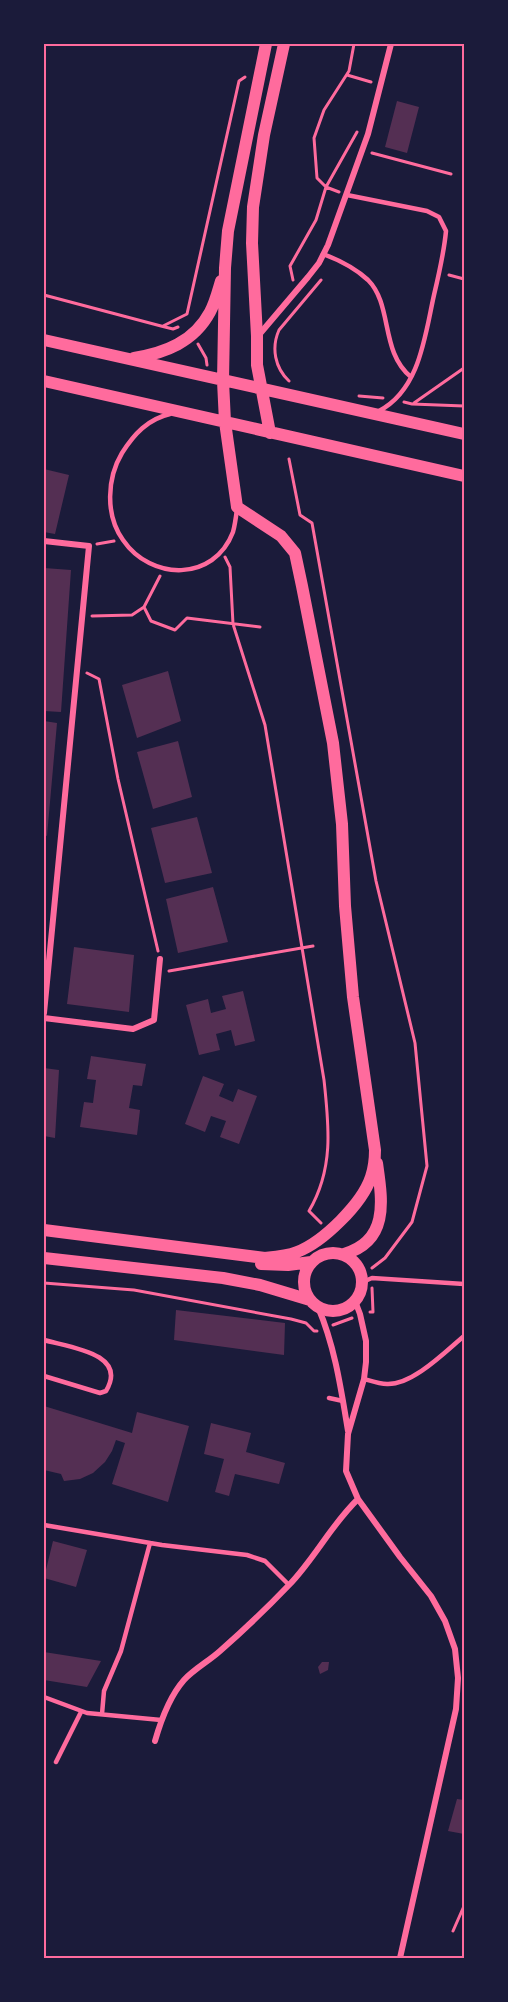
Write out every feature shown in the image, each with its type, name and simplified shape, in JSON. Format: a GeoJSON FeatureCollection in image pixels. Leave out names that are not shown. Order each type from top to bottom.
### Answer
{"type":"FeatureCollection","features":[{"type":"Feature","properties":{"kind":"main road"},"geometry":{"type":"LineString","coordinates":[[266,44],[228,231],[223,361],[225,423],[237,507],[281,536],[295,553],[333,743],[342,824],[345,906],[353,997],[383,1202],[373,1234],[360,1248],[344,1254]]}},
{"type":"Feature","properties":{"kind":"main road"},"geometry":{"type":"LineString","coordinates":[[270,432],[257,365],[252,243],[254,207],[264,135],[284,44]]}},
{"type":"Feature","properties":{"kind":"main road"},"geometry":{"type":"LineString","coordinates":[[128,359],[150,356],[170,349],[193,335],[212,310],[225,268]]}},
{"type":"Feature","properties":{"kind":"main road"},"geometry":{"type":"LineString","coordinates":[[44,340],[465,434]]}},
{"type":"Feature","properties":{"kind":"main road"},"geometry":{"type":"LineString","coordinates":[[44,381],[465,476]]}},
{"type":"Feature","properties":{"kind":"main road"},"geometry":{"type":"LineString","coordinates":[[44,1230],[265,1258],[295,1253],[316,1242],[329,1231],[363,1195],[371,1177],[375,1150]]}},
{"type":"Feature","properties":{"kind":"main road"},"geometry":{"type":"LineString","coordinates":[[44,1258],[223,1278],[260,1286],[331,1311],[350,1306],[363,1286],[357,1264],[344,1254],[335,1252],[326,1253],[311,1262],[288,1265],[267,1264],[116,1239]]}},
{"type":"Feature","properties":{"kind":"main road"},"geometry":{"type":"LineString","coordinates":[[311,1262],[304,1277],[306,1293],[314,1304]]}},
{"type":"Feature","properties":{"kind":"street"},"geometry":{"type":"LineString","coordinates":[[257,336],[299,288],[323,254],[368,134],[391,44]]}},
{"type":"Feature","properties":{"kind":"street"},"geometry":{"type":"LineString","coordinates":[[44,541],[89,546],[44,1015],[133,1029],[154,1020],[160,959]]}},
{"type":"Feature","properties":{"kind":"street"},"geometry":{"type":"LineString","coordinates":[[348,1434],[364,1379],[366,1341],[355,1301]]}},
{"type":"Feature","properties":{"kind":"street"},"geometry":{"type":"LineString","coordinates":[[314,1304],[327,1330],[343,1401],[348,1434],[346,1471],[358,1499],[436,1604],[455,1649],[458,1678],[456,1709],[400,1959]]}},
{"type":"Feature","properties":{"kind":"street"},"geometry":{"type":"LineString","coordinates":[[155,1741],[161,1720],[173,1695],[185,1679],[220,1652],[289,1585],[308,1564],[344,1513],[358,1499]]}},
{"type":"Feature","properties":{"kind":"lane"},"geometry":{"type":"LineString","coordinates":[[347,195],[427,211],[439,217],[446,231],[439,273],[417,366],[396,399],[374,414]]}},
{"type":"Feature","properties":{"kind":"lane"},"geometry":{"type":"LineString","coordinates":[[323,254],[354,269],[369,281],[377,295],[397,363],[411,377]]}},
{"type":"Feature","properties":{"kind":"lane"},"geometry":{"type":"LineString","coordinates":[[180,412],[160,416],[144,425],[118,460],[112,480],[110,500],[113,518],[123,539],[137,554],[164,568],[184,571],[199,568],[214,559],[226,546],[234,529],[237,507]]}},
{"type":"Feature","properties":{"kind":"lane"},"geometry":{"type":"LineString","coordinates":[[363,1286],[365,1281],[372,1278],[465,1284]]}},
{"type":"Feature","properties":{"kind":"lane"},"geometry":{"type":"LineString","coordinates":[[364,1379],[387,1384],[402,1382],[420,1372],[465,1336]]}},
{"type":"Feature","properties":{"kind":"lane"},"geometry":{"type":"LineString","coordinates":[[44,1340],[104,1359],[110,1367],[111,1377],[110,1386],[106,1391],[100,1393],[44,1376]]}},
{"type":"Feature","properties":{"kind":"lane"},"geometry":{"type":"LineString","coordinates":[[329,1398],[343,1401]]}},
{"type":"Feature","properties":{"kind":"lane"},"geometry":{"type":"LineString","coordinates":[[44,1525],[150,1543],[247,1555],[265,1561],[289,1585]]}},
{"type":"Feature","properties":{"kind":"lane"},"geometry":{"type":"LineString","coordinates":[[102,1714],[104,1691],[121,1651],[150,1543]]}},
{"type":"Feature","properties":{"kind":"lane"},"geometry":{"type":"LineString","coordinates":[[44,1697],[81,1712],[161,1720]]}},
{"type":"Feature","properties":{"kind":"lane"},"geometry":{"type":"LineString","coordinates":[[56,1762],[81,1712]]}},
{"type":"Feature","properties":{"kind":"path"},"geometry":{"type":"LineString","coordinates":[[347,195],[326,187],[317,178],[314,138],[324,110],[347,75],[354,44]]}},
{"type":"Feature","properties":{"kind":"path"},"geometry":{"type":"LineString","coordinates":[[161,326],[187,314],[239,81],[250,75]]}},
{"type":"Feature","properties":{"kind":"path"},"geometry":{"type":"LineString","coordinates":[[347,75],[373,82],[371,90]]}},
{"type":"Feature","properties":{"kind":"path"},"geometry":{"type":"LineString","coordinates":[[308,297],[292,278],[290,267],[316,220],[326,187],[359,127]]}},
{"type":"Feature","properties":{"kind":"path"},"geometry":{"type":"LineString","coordinates":[[369,152],[451,174]]}},
{"type":"Feature","properties":{"kind":"path"},"geometry":{"type":"LineString","coordinates":[[439,273],[465,279]]}},
{"type":"Feature","properties":{"kind":"path"},"geometry":{"type":"LineString","coordinates":[[44,295],[173,329],[184,325]]}},
{"type":"Feature","properties":{"kind":"path"},"geometry":{"type":"LineString","coordinates":[[206,358],[223,361]]}},
{"type":"Feature","properties":{"kind":"path"},"geometry":{"type":"LineString","coordinates":[[465,368],[412,404],[465,406]]}},
{"type":"Feature","properties":{"kind":"path"},"geometry":{"type":"LineString","coordinates":[[289,459],[300,515],[312,523],[376,881],[415,1043],[427,1166],[412,1222],[385,1258]]}},
{"type":"Feature","properties":{"kind":"path"},"geometry":{"type":"LineString","coordinates":[[89,546],[123,539]]}},
{"type":"Feature","properties":{"kind":"path"},"geometry":{"type":"LineString","coordinates":[[222,550],[230,567],[232,624],[265,725],[324,1080],[329,1137],[324,1178],[319,1195],[309,1211],[329,1231]]}},
{"type":"Feature","properties":{"kind":"path"},"geometry":{"type":"LineString","coordinates":[[82,616],[132,615],[144,607],[164,568]]}},
{"type":"Feature","properties":{"kind":"path"},"geometry":{"type":"LineString","coordinates":[[144,607],[151,621],[175,630],[187,618],[260,627]]}},
{"type":"Feature","properties":{"kind":"path"},"geometry":{"type":"LineString","coordinates":[[78,668],[99,679],[118,779],[160,959]]}},
{"type":"Feature","properties":{"kind":"path"},"geometry":{"type":"LineString","coordinates":[[158,973],[313,946]]}},
{"type":"Feature","properties":{"kind":"path"},"geometry":{"type":"LineString","coordinates":[[44,1283],[134,1290],[291,1319]]}},
{"type":"Feature","properties":{"kind":"path"},"geometry":{"type":"LineString","coordinates":[[453,1931],[465,1906]]}},
{"type":"Feature","properties":{"kind":"building"},"geometry":{"type":"Polygon","coordinates":[[[397,101],[419,107],[407,153],[385,147],[397,101]]]}},
{"type":"Feature","properties":{"kind":"building"},"geometry":{"type":"Polygon","coordinates":[[[44,469],[69,475],[55,534],[44,532],[44,469]]]}},
{"type":"Feature","properties":{"kind":"building"},"geometry":{"type":"Polygon","coordinates":[[[44,568],[71,570],[61,712],[44,711],[44,568]]]}},
{"type":"Feature","properties":{"kind":"building"},"geometry":{"type":"Polygon","coordinates":[[[168,671],[181,721],[137,738],[122,685],[168,671]]]}},
{"type":"Feature","properties":{"kind":"building"},"geometry":{"type":"Polygon","coordinates":[[[44,721],[57,723],[47,836],[44,835],[44,721]]]}},
{"type":"Feature","properties":{"kind":"building"},"geometry":{"type":"Polygon","coordinates":[[[178,741],[192,797],[153,809],[137,752],[178,741]]]}},
{"type":"Feature","properties":{"kind":"building"},"geometry":{"type":"Polygon","coordinates":[[[197,817],[212,873],[165,883],[151,828],[197,817]]]}},
{"type":"Feature","properties":{"kind":"building"},"geometry":{"type":"Polygon","coordinates":[[[213,887],[228,942],[178,953],[166,899],[213,887]]]}},
{"type":"Feature","properties":{"kind":"building"},"geometry":{"type":"Polygon","coordinates":[[[74,947],[134,955],[129,1012],[67,1004],[74,947]]]}},
{"type":"Feature","properties":{"kind":"building"},"geometry":{"type":"Polygon","coordinates":[[[243,991],[255,1041],[235,1046],[231,1030],[216,1034],[220,1050],[199,1055],[186,1005],[208,999],[211,1013],[226,1009],[222,996],[243,991]]]}},
{"type":"Feature","properties":{"kind":"building"},"geometry":{"type":"Polygon","coordinates":[[[91,1056],[146,1064],[142,1086],[133,1085],[129,1108],[140,1110],[137,1135],[80,1127],[84,1102],[93,1103],[96,1080],[87,1079],[91,1056]]]}},
{"type":"Feature","properties":{"kind":"building"},"geometry":{"type":"Polygon","coordinates":[[[44,1068],[59,1070],[55,1138],[44,1136],[44,1068]]]}},
{"type":"Feature","properties":{"kind":"building"},"geometry":{"type":"Polygon","coordinates":[[[203,1076],[224,1084],[219,1096],[233,1102],[238,1089],[257,1096],[239,1144],[220,1137],[226,1121],[211,1116],[205,1132],[185,1124],[203,1076]]]}},
{"type":"Feature","properties":{"kind":"building"},"geometry":{"type":"Polygon","coordinates":[[[176,1310],[285,1323],[284,1355],[174,1340],[176,1310]]]}},
{"type":"Feature","properties":{"kind":"building"},"geometry":{"type":"Polygon","coordinates":[[[44,1406],[132,1433],[137,1412],[189,1426],[168,1502],[112,1484],[125,1443],[116,1440],[105,1462],[93,1473],[80,1479],[64,1481],[61,1474],[44,1470],[44,1406]]]}},
{"type":"Feature","properties":{"kind":"building"},"geometry":{"type":"Polygon","coordinates":[[[211,1423],[251,1433],[246,1452],[285,1463],[279,1484],[235,1474],[229,1496],[215,1492],[224,1459],[204,1454],[211,1423]]]}},
{"type":"Feature","properties":{"kind":"building"},"geometry":{"type":"Polygon","coordinates":[[[53,1541],[87,1550],[76,1587],[44,1578],[53,1541]]]}},
{"type":"Feature","properties":{"kind":"building"},"geometry":{"type":"Polygon","coordinates":[[[44,1652],[101,1661],[87,1687],[44,1680],[44,1652]]]}},
{"type":"Feature","properties":{"kind":"building"},"geometry":{"type":"Polygon","coordinates":[[[322,1662],[329,1662],[328,1670],[320,1674],[318,1667],[322,1662]]]}},
{"type":"Feature","properties":{"kind":"building"},"geometry":{"type":"Polygon","coordinates":[[[457,1799],[464,1800],[464,1834],[448,1831],[457,1799]]]}}]}
